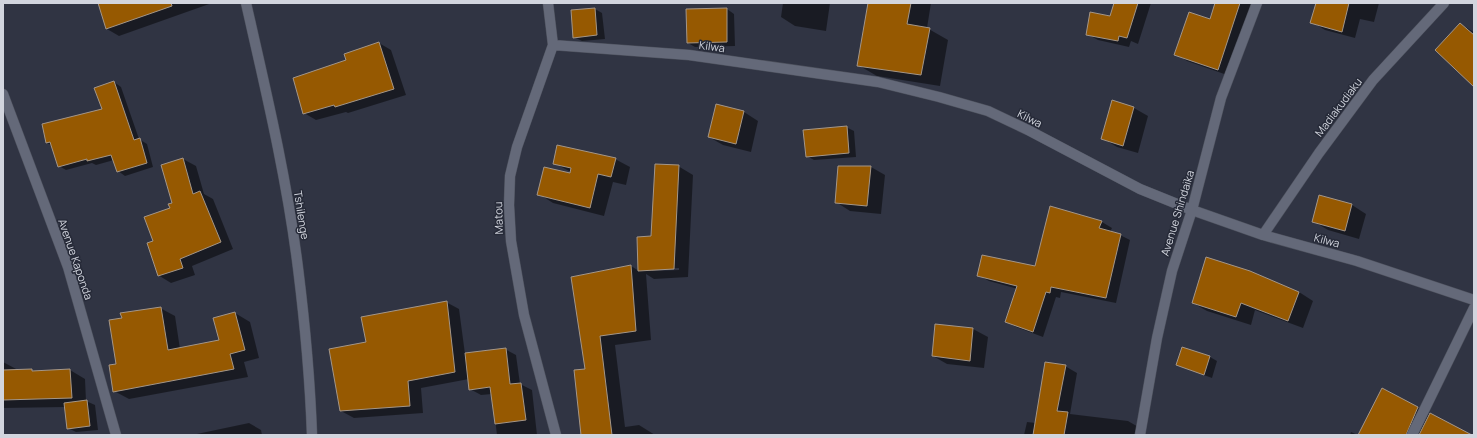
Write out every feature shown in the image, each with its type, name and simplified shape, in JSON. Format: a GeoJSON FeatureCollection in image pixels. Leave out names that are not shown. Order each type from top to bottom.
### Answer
{"type":"FeatureCollection","features":[{"type":"Feature","properties":{"kind":"street","name":"Tshilenge"},"geometry":{"type":"LineString","coordinates":[[246,3],[282,167],[298,267],[310,376],[312,435]]}},
{"type":"Feature","properties":{"kind":"street","name":"Matou"},"geometry":{"type":"LineString","coordinates":[[548,3],[553,45],[517,147],[510,176],[509,205],[511,241],[524,315],[556,435]]}},
{"type":"Feature","properties":{"kind":"street","name":"Avenue Shindaïka"},"geometry":{"type":"LineString","coordinates":[[1140,435],[1157,338],[1172,271],[1192,210],[1221,98],[1258,3]]}},
{"type":"Feature","properties":{"kind":"street","name":"Madiakudiaku"},"geometry":{"type":"LineString","coordinates":[[1263,235],[1319,153],[1373,80],[1444,3]]}},
{"type":"Feature","properties":{"kind":"street","name":"Kilwa"},"geometry":{"type":"LineString","coordinates":[[553,45],[689,55],[878,82],[939,97],[988,111],[1028,130],[1140,189],[1192,210],[1263,235],[1357,261],[1474,300]]}},
{"type":"Feature","properties":{"kind":"street","name":"Avenue Kaponda"},"geometry":{"type":"LineString","coordinates":[[3,94],[68,267],[116,435]]}},
{"type":"Feature","properties":{"kind":"street"},"geometry":{"type":"LineString","coordinates":[[1412,435],[1474,308]]}},
{"type":"Feature","properties":{"kind":"building"},"geometry":{"type":"Polygon","coordinates":[[[98,3],[171,3],[172,6],[106,29],[98,3]]]}},
{"type":"Feature","properties":{"kind":"building"},"geometry":{"type":"Polygon","coordinates":[[[868,3],[911,3],[907,24],[930,28],[921,75],[857,66],[868,3]]]}},
{"type":"Feature","properties":{"kind":"building"},"geometry":{"type":"Polygon","coordinates":[[[1114,3],[1138,3],[1127,38],[1119,36],[1118,41],[1086,35],[1090,12],[1110,16],[1114,3]]]}},
{"type":"Feature","properties":{"kind":"building"},"geometry":{"type":"Polygon","coordinates":[[[1215,3],[1240,3],[1218,70],[1174,55],[1189,12],[1210,19],[1215,3]]]}},
{"type":"Feature","properties":{"kind":"building"},"geometry":{"type":"Polygon","coordinates":[[[1316,3],[1349,3],[1342,32],[1310,23],[1316,3]]]}},
{"type":"Feature","properties":{"kind":"building"},"geometry":{"type":"Polygon","coordinates":[[[595,8],[597,35],[573,38],[571,10],[595,8]]]}},
{"type":"Feature","properties":{"kind":"building"},"geometry":{"type":"Polygon","coordinates":[[[727,8],[727,42],[687,43],[686,9],[727,8]]]}},
{"type":"Feature","properties":{"kind":"building"},"geometry":{"type":"Polygon","coordinates":[[[1460,23],[1474,35],[1474,87],[1435,50],[1460,23]]]}},
{"type":"Feature","properties":{"kind":"building"},"geometry":{"type":"Polygon","coordinates":[[[379,42],[394,89],[335,107],[334,105],[303,114],[293,78],[346,60],[344,54],[379,42]]]}},
{"type":"Feature","properties":{"kind":"building"},"geometry":{"type":"Polygon","coordinates":[[[114,81],[134,140],[140,138],[147,163],[117,172],[111,155],[87,161],[87,159],[58,167],[50,142],[46,143],[42,124],[102,109],[94,88],[114,81]]]}},
{"type":"Feature","properties":{"kind":"building"},"geometry":{"type":"Polygon","coordinates":[[[1112,100],[1134,107],[1123,146],[1101,139],[1112,100]]]}},
{"type":"Feature","properties":{"kind":"building"},"geometry":{"type":"Polygon","coordinates":[[[716,104],[744,111],[736,144],[708,137],[716,104]]]}},
{"type":"Feature","properties":{"kind":"building"},"geometry":{"type":"Polygon","coordinates":[[[847,126],[849,153],[806,157],[803,130],[847,126]]]}},
{"type":"Feature","properties":{"kind":"building"},"geometry":{"type":"Polygon","coordinates":[[[557,145],[616,158],[611,177],[598,174],[590,208],[537,195],[544,167],[570,173],[571,168],[553,164],[557,145]]]}},
{"type":"Feature","properties":{"kind":"building"},"geometry":{"type":"Polygon","coordinates":[[[183,158],[193,194],[200,191],[221,242],[180,259],[183,268],[158,276],[147,243],[153,241],[144,217],[170,208],[168,204],[172,203],[161,165],[183,158]]]}},
{"type":"Feature","properties":{"kind":"building"},"geometry":{"type":"Polygon","coordinates":[[[655,164],[679,165],[674,269],[638,271],[637,237],[651,236],[655,164]]]}},
{"type":"Feature","properties":{"kind":"building"},"geometry":{"type":"Polygon","coordinates":[[[838,166],[871,166],[867,206],[835,203],[838,166]]]}},
{"type":"Feature","properties":{"kind":"building"},"geometry":{"type":"Polygon","coordinates":[[[1319,195],[1352,204],[1345,231],[1312,222],[1319,195]]]}},
{"type":"Feature","properties":{"kind":"building"},"geometry":{"type":"Polygon","coordinates":[[[1050,206],[1102,221],[1099,228],[1121,234],[1106,298],[1051,287],[1050,293],[1046,292],[1033,332],[1005,322],[1017,286],[977,276],[982,255],[1035,266],[1050,206]]]}},
{"type":"Feature","properties":{"kind":"building"},"geometry":{"type":"Polygon","coordinates":[[[1206,257],[1250,271],[1299,292],[1288,321],[1241,303],[1236,317],[1192,303],[1206,257]]]}},
{"type":"Feature","properties":{"kind":"building"},"geometry":{"type":"Polygon","coordinates":[[[631,265],[636,331],[600,336],[612,435],[581,435],[574,370],[585,369],[571,277],[631,265]]]}},
{"type":"Feature","properties":{"kind":"building"},"geometry":{"type":"Polygon","coordinates":[[[447,301],[455,372],[408,381],[410,406],[340,411],[329,349],[366,342],[361,317],[447,301]]]}},
{"type":"Feature","properties":{"kind":"building"},"geometry":{"type":"Polygon","coordinates":[[[161,307],[168,350],[219,340],[213,318],[235,312],[245,350],[230,354],[234,369],[113,392],[109,365],[116,364],[109,320],[122,318],[120,313],[161,307]]]}},
{"type":"Feature","properties":{"kind":"building"},"geometry":{"type":"Polygon","coordinates":[[[935,324],[973,328],[970,361],[932,356],[935,324]]]}},
{"type":"Feature","properties":{"kind":"building"},"geometry":{"type":"Polygon","coordinates":[[[1182,347],[1210,356],[1204,375],[1176,365],[1182,347]]]}},
{"type":"Feature","properties":{"kind":"building"},"geometry":{"type":"Polygon","coordinates":[[[506,348],[510,384],[521,383],[526,420],[495,424],[490,387],[469,390],[465,353],[506,348]]]}},
{"type":"Feature","properties":{"kind":"building"},"geometry":{"type":"Polygon","coordinates":[[[1045,362],[1066,365],[1057,411],[1068,412],[1064,435],[1033,435],[1045,362]]]}},
{"type":"Feature","properties":{"kind":"building"},"geometry":{"type":"Polygon","coordinates":[[[32,369],[32,371],[70,369],[72,398],[3,400],[3,370],[32,369]]]}},
{"type":"Feature","properties":{"kind":"building"},"geometry":{"type":"Polygon","coordinates":[[[1382,388],[1418,407],[1406,435],[1358,435],[1382,388]]]}},
{"type":"Feature","properties":{"kind":"building"},"geometry":{"type":"Polygon","coordinates":[[[87,400],[90,426],[67,429],[64,403],[87,400]]]}},
{"type":"Feature","properties":{"kind":"building"},"geometry":{"type":"Polygon","coordinates":[[[1430,413],[1472,435],[1419,435],[1430,413]]]}}]}
